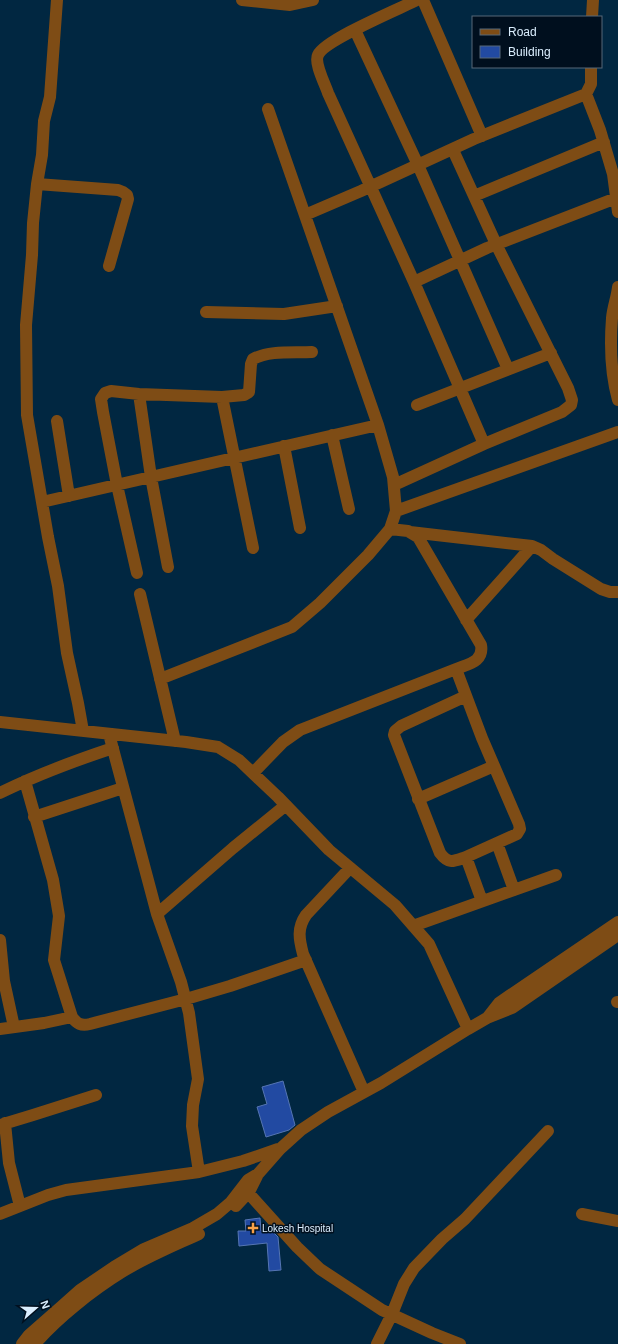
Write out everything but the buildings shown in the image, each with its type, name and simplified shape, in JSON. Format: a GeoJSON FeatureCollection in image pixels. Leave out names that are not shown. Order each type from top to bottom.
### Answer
{"type":"FeatureCollection","features":[{"type":"Feature","properties":{"kind":"street"},"geometry":{"type":"LineString","coordinates":[[57,0],[50,97],[44,120],[42,155],[33,222],[32,255],[26,325],[26,387],[27,415],[58,586],[67,653],[83,731]]}},
{"type":"Feature","properties":{"kind":"street"},"geometry":{"type":"LineString","coordinates":[[242,0],[290,5],[313,0]]}},
{"type":"Feature","properties":{"kind":"street"},"geometry":{"type":"LineString","coordinates":[[417,0],[336,39],[322,49],[317,56],[317,64],[328,93],[414,282],[484,444]]}},
{"type":"Feature","properties":{"kind":"street"},"geometry":{"type":"LineString","coordinates":[[423,0],[482,136]]}},
{"type":"Feature","properties":{"kind":"street"},"geometry":{"type":"LineString","coordinates":[[592,16],[593,0]]}},
{"type":"Feature","properties":{"kind":"street"},"geometry":{"type":"LineString","coordinates":[[356,30],[418,165],[508,369]]}},
{"type":"Feature","properties":{"kind":"street"},"geometry":{"type":"LineString","coordinates":[[305,215],[371,187],[482,136],[586,94],[591,84],[591,68]]}},
{"type":"Feature","properties":{"kind":"street"},"geometry":{"type":"LineString","coordinates":[[586,94],[604,142],[613,174],[618,212]]}},
{"type":"Feature","properties":{"kind":"street"},"geometry":{"type":"LineString","coordinates":[[160,679],[292,627],[320,604],[368,555],[390,529],[396,511],[393,477],[378,424],[268,109]]}},
{"type":"Feature","properties":{"kind":"street"},"geometry":{"type":"LineString","coordinates":[[474,196],[604,142]]}},
{"type":"Feature","properties":{"kind":"street"},"geometry":{"type":"LineString","coordinates":[[394,485],[484,444],[562,412],[571,405],[572,400],[568,388],[551,353],[496,244],[453,150]]}},
{"type":"Feature","properties":{"kind":"street"},"geometry":{"type":"LineString","coordinates":[[37,184],[110,189],[123,192],[127,195],[128,200],[109,266]]}},
{"type":"Feature","properties":{"kind":"street"},"geometry":{"type":"LineString","coordinates":[[414,282],[496,244],[616,198]]}},
{"type":"Feature","properties":{"kind":"street"},"geometry":{"type":"LineString","coordinates":[[618,287],[612,317],[612,352],[616,368],[614,388],[618,400]]}},
{"type":"Feature","properties":{"kind":"street"},"geometry":{"type":"LineString","coordinates":[[206,312],[284,314],[337,306]]}},
{"type":"Feature","properties":{"kind":"street"},"geometry":{"type":"LineString","coordinates":[[137,573],[117,485],[101,399],[105,393],[111,391],[139,394],[222,397],[244,395],[249,392],[251,364],[253,359],[272,353],[312,352]]}},
{"type":"Feature","properties":{"kind":"street"},"geometry":{"type":"LineString","coordinates":[[417,405],[551,353]]}},
{"type":"Feature","properties":{"kind":"street"},"geometry":{"type":"LineString","coordinates":[[139,394],[151,477],[168,566]]}},
{"type":"Feature","properties":{"kind":"street"},"geometry":{"type":"LineString","coordinates":[[222,397],[233,458],[253,548]]}},
{"type":"Feature","properties":{"kind":"street"},"geometry":{"type":"LineString","coordinates":[[56,421],[69,496]]}},
{"type":"Feature","properties":{"kind":"street"},"geometry":{"type":"LineString","coordinates":[[42,502],[378,424]]}},
{"type":"Feature","properties":{"kind":"street"},"geometry":{"type":"LineString","coordinates":[[396,511],[618,432]]}},
{"type":"Feature","properties":{"kind":"street"},"geometry":{"type":"LineString","coordinates":[[332,435],[349,509]]}},
{"type":"Feature","properties":{"kind":"street"},"geometry":{"type":"LineString","coordinates":[[284,446],[300,528]]}},
{"type":"Feature","properties":{"kind":"street"},"geometry":{"type":"LineString","coordinates":[[390,529],[532,546],[541,550],[601,589],[610,592],[618,592]]}},
{"type":"Feature","properties":{"kind":"street"},"geometry":{"type":"LineString","coordinates":[[252,773],[283,742],[300,730],[456,669],[477,660],[481,654],[481,645],[418,537],[408,531]]}},
{"type":"Feature","properties":{"kind":"street"},"geometry":{"type":"LineString","coordinates":[[466,620],[532,546]]}},
{"type":"Feature","properties":{"kind":"street"},"geometry":{"type":"LineString","coordinates":[[140,594],[175,741]]}},
{"type":"Feature","properties":{"kind":"street"},"geometry":{"type":"LineString","coordinates":[[456,669],[520,829],[517,834],[452,862],[444,858],[440,853],[395,739],[395,731],[401,726],[466,696]]}},
{"type":"Feature","properties":{"kind":"street"},"geometry":{"type":"LineString","coordinates":[[0,722],[218,747],[239,760],[286,805],[329,850],[395,905],[429,944],[468,1029]]}},
{"type":"Feature","properties":{"kind":"street"},"geometry":{"type":"LineString","coordinates":[[109,734],[157,914],[186,999],[192,1029],[198,1079],[192,1120],[199,1172]]}},
{"type":"Feature","properties":{"kind":"street"},"geometry":{"type":"LineString","coordinates":[[0,793],[24,781],[76,760],[113,748]]}},
{"type":"Feature","properties":{"kind":"street"},"geometry":{"type":"LineString","coordinates":[[418,799],[494,766]]}},
{"type":"Feature","properties":{"kind":"street"},"geometry":{"type":"LineString","coordinates":[[24,781],[52,880],[59,916],[54,960],[72,1017],[75,1022],[83,1026],[186,999],[230,986],[306,960]]}},
{"type":"Feature","properties":{"kind":"street"},"geometry":{"type":"LineString","coordinates":[[34,817],[123,788]]}},
{"type":"Feature","properties":{"kind":"street"},"geometry":{"type":"LineString","coordinates":[[157,914],[233,848],[286,805]]}},
{"type":"Feature","properties":{"kind":"street"},"geometry":{"type":"LineString","coordinates":[[497,843],[514,890]]}},
{"type":"Feature","properties":{"kind":"street"},"geometry":{"type":"LineString","coordinates":[[466,857],[482,901]]}},
{"type":"Feature","properties":{"kind":"street"},"geometry":{"type":"LineString","coordinates":[[350,868],[306,915],[301,922],[299,931],[300,941],[306,960],[364,1092]]}},
{"type":"Feature","properties":{"kind":"street"},"geometry":{"type":"LineString","coordinates":[[413,926],[556,875]]}},
{"type":"Feature","properties":{"kind":"street"},"geometry":{"type":"LineString","coordinates":[[487,1018],[499,1003],[618,922]]}},
{"type":"Feature","properties":{"kind":"street"},"geometry":{"type":"LineString","coordinates":[[35,1344],[59,1319],[123,1271],[203,1232],[222,1220],[258,1174],[280,1149],[301,1130],[328,1112],[487,1018],[512,1008],[618,935]]}},
{"type":"Feature","properties":{"kind":"street"},"geometry":{"type":"LineString","coordinates":[[0,941],[4,980],[14,1027]]}},
{"type":"Feature","properties":{"kind":"street"},"geometry":{"type":"LineString","coordinates":[[0,1029],[72,1017]]}},
{"type":"Feature","properties":{"kind":"street"},"geometry":{"type":"LineString","coordinates":[[20,1206],[9,1163],[3,1124],[96,1095]]}},
{"type":"Feature","properties":{"kind":"street"},"geometry":{"type":"LineString","coordinates":[[377,1344],[392,1314],[404,1284],[414,1268],[465,1218],[548,1132]]}},
{"type":"Feature","properties":{"kind":"street"},"geometry":{"type":"LineString","coordinates":[[0,1214],[48,1195],[66,1190],[199,1172],[243,1161],[280,1149]]}},
{"type":"Feature","properties":{"kind":"street"},"geometry":{"type":"LineString","coordinates":[[246,1189],[297,1247],[320,1269],[382,1310],[460,1344]]}},
{"type":"Feature","properties":{"kind":"street"},"geometry":{"type":"LineString","coordinates":[[22,1344],[29,1335],[86,1286],[144,1249],[193,1228],[217,1214],[246,1189]]}},
{"type":"Feature","properties":{"kind":"street"},"geometry":{"type":"LineString","coordinates":[[582,1214],[618,1221]]}},
{"type":"Feature","properties":{"kind":"place","name":"Lokesh Hospital"},"geometry":{"type":"Point","coordinates":[253,1228]}}]}
